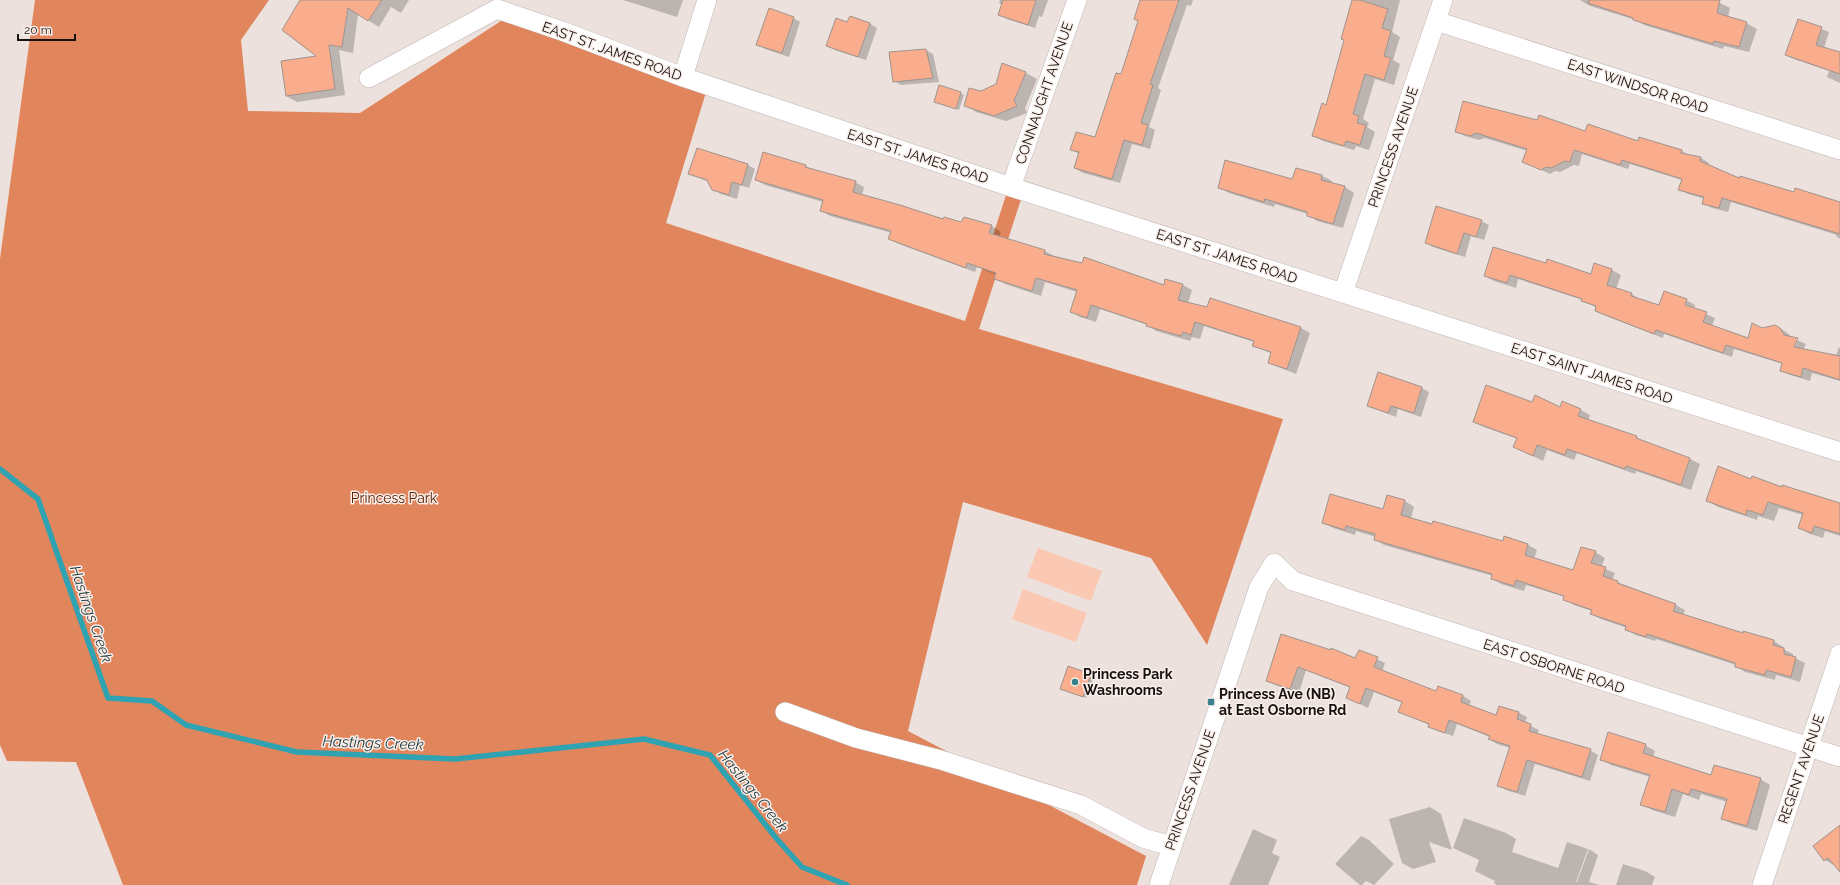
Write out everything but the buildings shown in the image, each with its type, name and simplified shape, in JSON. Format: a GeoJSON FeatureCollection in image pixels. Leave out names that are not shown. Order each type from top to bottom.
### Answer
{"type":"FeatureCollection","features":[{"type":"Feature","properties":{"kind":"street"},"geometry":{"type":"LineString","coordinates":[[683,77],[707,0]]}},
{"type":"Feature","properties":{"kind":"street","name":"CONNAUGHT AVENUE"},"geometry":{"type":"LineString","coordinates":[[1012,187],[1077,0]]}},
{"type":"Feature","properties":{"kind":"street","name":"PRINCESS AVENUE"},"geometry":{"type":"LineString","coordinates":[[1343,293],[1443,0]]}},
{"type":"Feature","properties":{"kind":"street","name":"EAST ST. JAMES ROAD"},"geometry":{"type":"LineString","coordinates":[[369,78],[495,5],[683,77],[1012,187],[1343,293]]}},
{"type":"Feature","properties":{"kind":"street","name":"EAST WINDSOR ROAD"},"geometry":{"type":"LineString","coordinates":[[1436,21],[1840,150]]}},
{"type":"Feature","properties":{"kind":"street","name":"EAST SAINT JAMES ROAD"},"geometry":{"type":"LineString","coordinates":[[1343,293],[1840,452]]}},
{"type":"Feature","properties":{"kind":"street","name":"PRINCESS AVENUE"},"geometry":{"type":"LineString","coordinates":[[1159,885],[1258,587],[1274,563]]}},
{"type":"Feature","properties":{"kind":"street","name":"EAST OSBORNE ROAD"},"geometry":{"type":"LineString","coordinates":[[1274,563],[1293,581],[1840,757]]}},
{"type":"Feature","properties":{"kind":"street","name":"REGENT AVENUE"},"geometry":{"type":"LineString","coordinates":[[1762,885],[1840,654]]}},
{"type":"Feature","properties":{"kind":"street"},"geometry":{"type":"LineString","coordinates":[[785,712],[856,738],[941,760],[1081,805],[1143,838],[1171,846]]}},
{"type":"Feature","properties":{"kind":"shaded area"},"geometry":{"type":"Polygon","coordinates":[[[1038,548],[1102,571],[1091,601],[1027,577],[1038,548]]]}},
{"type":"Feature","properties":{"kind":"shaded area"},"geometry":{"type":"Polygon","coordinates":[[[1023,589],[1087,613],[1076,642],[1012,619],[1023,589]]]}},
{"type":"Feature","properties":{"kind":"green space","name":"Princess Park"},"geometry":{"type":"Polygon","coordinates":[[[35,0],[269,0],[241,40],[248,111],[360,113],[504,19],[707,89],[666,223],[965,321],[1010,183],[1025,187],[979,329],[1283,419],[1207,645],[1151,558],[963,502],[908,731],[1146,856],[1137,885],[123,885],[76,762],[7,761],[0,745],[0,259],[35,0]]]}},
{"type":"Feature","properties":{"kind":"waterway","name":"Hastings Creek"},"geometry":{"type":"LineString","coordinates":[[0,469],[38,499],[108,698],[152,701],[186,725],[297,752],[455,759],[644,739],[710,755],[776,838],[802,867],[847,885]]}},
{"type":"Feature","properties":{"kind":"place","name":"Princess Park Washrooms"},"geometry":{"type":"Point","coordinates":[1075,682]}},
{"type":"Feature","properties":{"kind":"place","name":"Princess Ave (NB) at East Osborne Rd"},"geometry":{"type":"Point","coordinates":[1211,702]}}]}
